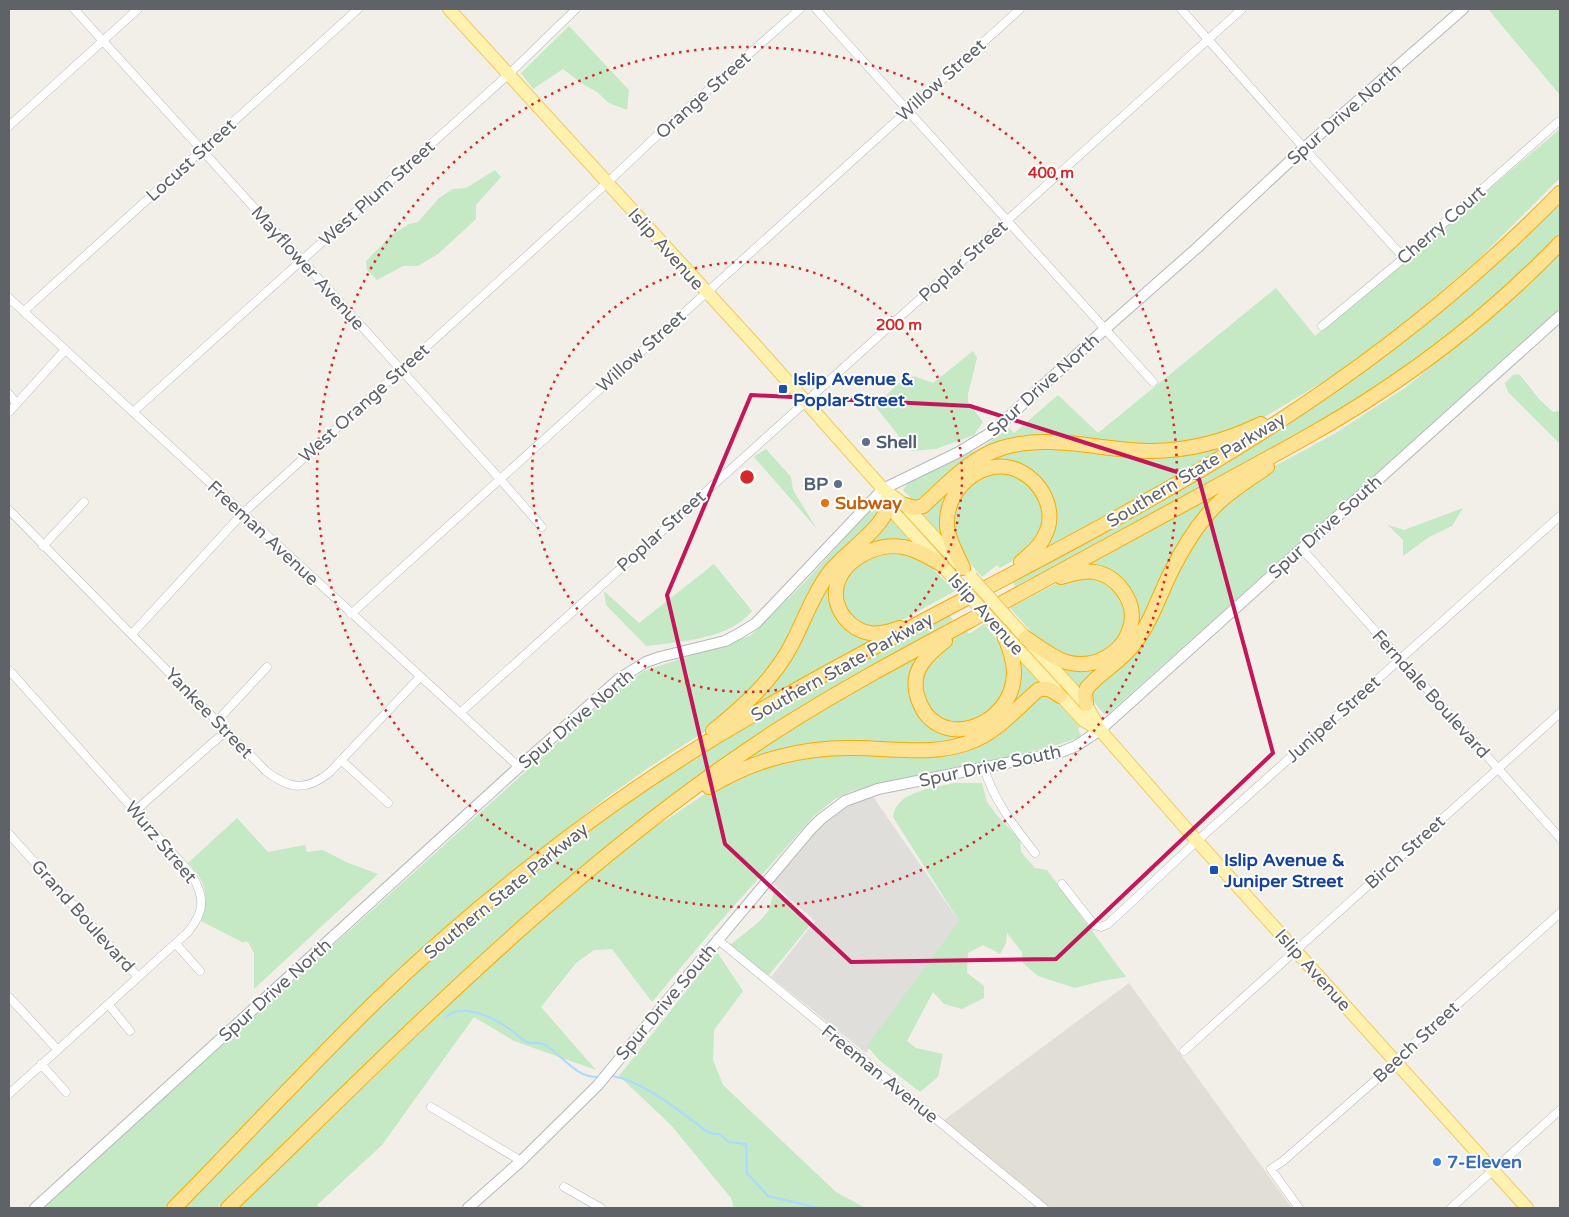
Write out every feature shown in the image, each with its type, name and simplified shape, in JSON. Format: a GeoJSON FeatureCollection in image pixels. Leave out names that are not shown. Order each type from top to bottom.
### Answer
{"type":"FeatureCollection","features":[{"type":"Feature","properties":{"kind":"highway","name":"Southern State Parkway"},"geometry":{"type":"LineString","coordinates":[[174,1208],[376,1001],[490,900],[540,860],[654,777],[751,716],[1169,489],[1272,426],[1406,331],[1501,250],[1560,193]]}},
{"type":"Feature","properties":{"kind":"highway","name":"Southern State Parkway"},"geometry":{"type":"LineString","coordinates":[[228,1208],[528,921],[629,836],[726,765],[780,729],[900,657],[1318,430],[1372,398],[1464,332],[1506,297],[1560,243]]}},
{"type":"Feature","properties":{"kind":"highway"},"geometry":{"type":"LineString","coordinates":[[906,505],[915,508],[923,506],[961,471],[982,457],[1002,448],[1050,441],[1133,450],[1189,448],[1240,434],[1313,398]]}},
{"type":"Feature","properties":{"kind":"highway"},"geometry":{"type":"LineString","coordinates":[[1086,704],[1084,693],[1087,688],[1121,659],[1146,626],[1182,550],[1197,528],[1216,506],[1240,486],[1318,430]]}},
{"type":"Feature","properties":{"kind":"highway"},"geometry":{"type":"LineString","coordinates":[[963,575],[950,539],[947,525],[948,511],[961,485],[972,475],[986,469],[1001,466],[1015,469],[1037,484],[1049,508],[1049,522],[1045,536],[1036,550],[989,586]]}},
{"type":"Feature","properties":{"kind":"highway"},"geometry":{"type":"LineString","coordinates":[[654,777],[727,720],[753,696],[791,646],[828,574],[845,555],[882,522],[887,514],[888,506]]}},
{"type":"Feature","properties":{"kind":"highway"},"geometry":{"type":"LineString","coordinates":[[929,619],[885,633],[871,634],[860,631],[849,625],[842,614],[837,602],[836,589],[840,577],[850,565],[860,555],[876,548],[905,547],[941,564]]}},
{"type":"Feature","properties":{"kind":"highway"},"geometry":{"type":"LineString","coordinates":[[1026,638],[1055,658],[1082,664],[1108,657],[1119,648],[1127,636],[1132,622],[1127,596],[1119,585],[1109,577],[1096,572],[1084,571],[1069,574],[1030,588]]}},
{"type":"Feature","properties":{"kind":"highway"},"geometry":{"type":"LineString","coordinates":[[973,618],[929,653],[920,664],[915,689],[925,714],[935,723],[962,730],[977,727],[1000,711],[1012,686],[1014,674],[1013,660],[1003,633]]}},
{"type":"Feature","properties":{"kind":"highway"},"geometry":{"type":"LineString","coordinates":[[629,836],[715,783],[740,770],[768,760],[798,752],[825,749],[930,750],[958,746],[976,740],[995,728],[1038,690],[1044,688],[1051,689],[1060,696]]}},
{"type":"Feature","properties":{"kind":"main road","name":"Islip Avenue"},"geometry":{"type":"LineString","coordinates":[[449,9],[806,401],[883,489],[906,505],[963,575],[1003,633],[1083,720],[1100,730]]}},
{"type":"Feature","properties":{"kind":"main road","name":"Islip Avenue"},"geometry":{"type":"LineString","coordinates":[[883,489],[888,506],[941,564],[963,575],[1006,615],[1086,704],[1100,730],[1197,841],[1527,1208]]}},
{"type":"Feature","properties":{"kind":"street","name":"Mayflower Avenue"},"geometry":{"type":"LineString","coordinates":[[74,9],[500,479],[542,528]]}},
{"type":"Feature","properties":{"kind":"street"},"geometry":{"type":"LineString","coordinates":[[9,126],[138,9]]}},
{"type":"Feature","properties":{"kind":"street","name":"Locust Street"},"geometry":{"type":"LineString","coordinates":[[24,311],[358,9]]}},
{"type":"Feature","properties":{"kind":"street","name":"West Plum Street"},"geometry":{"type":"LineString","coordinates":[[133,412],[509,74],[576,9]]}},
{"type":"Feature","properties":{"kind":"street","name":"Orange Street"},"geometry":{"type":"LineString","coordinates":[[607,183],[664,129],[800,9]]}},
{"type":"Feature","properties":{"kind":"street"},"geometry":{"type":"LineString","coordinates":[[816,9],[1153,382]]}},
{"type":"Feature","properties":{"kind":"street","name":"Willow Street"},"geometry":{"type":"LineString","coordinates":[[351,614],[1020,9]]}},
{"type":"Feature","properties":{"kind":"street"},"geometry":{"type":"LineString","coordinates":[[1181,9],[1404,258]]}},
{"type":"Feature","properties":{"kind":"street","name":"Poplar Street"},"geometry":{"type":"LineString","coordinates":[[460,713],[1242,9]]}},
{"type":"Feature","properties":{"kind":"street","name":"Spur Drive North"},"geometry":{"type":"LineString","coordinates":[[35,1208],[519,767],[620,678],[632,670],[660,657],[725,641],[749,628],[773,607],[883,489],[959,452],[992,432],[1198,247],[1304,148],[1463,9]]}},
{"type":"Feature","properties":{"kind":"street","name":"Cherry Court"},"geometry":{"type":"LineString","coordinates":[[1322,326],[1404,258],[1558,122]]}},
{"type":"Feature","properties":{"kind":"street","name":"West Orange Street"},"geometry":{"type":"LineString","coordinates":[[132,634],[242,514],[607,183]]}},
{"type":"Feature","properties":{"kind":"street","name":"Freeman Avenue"},"geometry":{"type":"LineString","coordinates":[[9,298],[519,767]]}},
{"type":"Feature","properties":{"kind":"street","name":"Spur Drive South"},"geometry":{"type":"LineString","coordinates":[[468,1208],[521,1161],[598,1085],[717,940],[821,819],[845,801],[878,789],[1061,752],[1076,746],[1100,730],[1560,316]]}},
{"type":"Feature","properties":{"kind":"street"},"geometry":{"type":"LineString","coordinates":[[9,412],[66,350]]}},
{"type":"Feature","properties":{"kind":"street"},"geometry":{"type":"LineString","coordinates":[[9,394],[16,403]]}},
{"type":"Feature","properties":{"kind":"street"},"geometry":{"type":"LineString","coordinates":[[42,546],[84,502]]}},
{"type":"Feature","properties":{"kind":"street","name":"Yankee Street"},"geometry":{"type":"LineString","coordinates":[[9,510],[42,546],[132,634],[266,771],[286,784],[296,786],[321,780],[420,677]]}},
{"type":"Feature","properties":{"kind":"street","name":"Juniper Street"},"geometry":{"type":"LineString","coordinates":[[1062,884],[1094,925],[1100,927],[1108,924],[1197,841],[1560,516]]}},
{"type":"Feature","properties":{"kind":"street","name":"Ferndale Boulevard"},"geometry":{"type":"LineString","coordinates":[[1302,549],[1560,838]]}},
{"type":"Feature","properties":{"kind":"street"},"geometry":{"type":"LineString","coordinates":[[217,721],[267,667]]}},
{"type":"Feature","properties":{"kind":"street","name":"Wurz Street"},"geometry":{"type":"LineString","coordinates":[[9,670],[192,875],[199,887],[202,902],[201,914],[188,932],[176,944],[9,1094]]}},
{"type":"Feature","properties":{"kind":"street","name":"Birch Street"},"geometry":{"type":"LineString","coordinates":[[1184,1051],[1560,713]]}},
{"type":"Feature","properties":{"kind":"street"},"geometry":{"type":"LineString","coordinates":[[135,811],[226,731]]}},
{"type":"Feature","properties":{"kind":"street"},"geometry":{"type":"LineString","coordinates":[[341,760],[388,803]]}},
{"type":"Feature","properties":{"kind":"street"},"geometry":{"type":"LineString","coordinates":[[984,768],[988,781],[1003,810],[1035,853]]}},
{"type":"Feature","properties":{"kind":"street","name":"Grand Boulevard"},"geometry":{"type":"LineString","coordinates":[[9,834],[138,977]]}},
{"type":"Feature","properties":{"kind":"street","name":"Beech Street"},"geometry":{"type":"LineString","coordinates":[[1299,1208],[1271,1169],[1283,1161],[1560,913]]}},
{"type":"Feature","properties":{"kind":"street","name":"Freeman Avenue"},"geometry":{"type":"LineString","coordinates":[[717,940],[1044,1208]]}},
{"type":"Feature","properties":{"kind":"street"},"geometry":{"type":"LineString","coordinates":[[176,944],[200,971]]}},
{"type":"Feature","properties":{"kind":"street"},"geometry":{"type":"LineString","coordinates":[[9,997],[57,1049]]}},
{"type":"Feature","properties":{"kind":"street"},"geometry":{"type":"LineString","coordinates":[[109,1004],[130,1031]]}},
{"type":"Feature","properties":{"kind":"street"},"geometry":{"type":"LineString","coordinates":[[41,1064],[66,1092]]}},
{"type":"Feature","properties":{"kind":"street"},"geometry":{"type":"LineString","coordinates":[[431,1107],[521,1161]]}},
{"type":"Feature","properties":{"kind":"street"},"geometry":{"type":"LineString","coordinates":[[1450,1208],[1560,1110]]}},
{"type":"Feature","properties":{"kind":"street"},"geometry":{"type":"LineString","coordinates":[[564,1187],[601,1208]]}},
{"type":"Feature","properties":{"kind":"highlighted area"},"geometry":{"type":"Polygon","coordinates":[[[751,395],[970,406],[1199,479],[1273,753],[1056,959],[851,962],[725,844],[667,595],[751,395]]]}},
{"type":"Feature","properties":{"kind":"shaded area"},"geometry":{"type":"Polygon","coordinates":[[[872,795],[963,927],[866,1053],[771,977],[815,921],[772,883],[823,823],[849,805],[872,795]]]}},
{"type":"Feature","properties":{"kind":"shaded area"},"geometry":{"type":"Polygon","coordinates":[[[1129,983],[1292,1208],[1050,1208],[944,1120],[1129,983]]]}},
{"type":"Feature","properties":{"kind":"green space"},"geometry":{"type":"Polygon","coordinates":[[[1488,9],[1560,9],[1560,95],[1488,9]]]}},
{"type":"Feature","properties":{"kind":"green space"},"geometry":{"type":"Polygon","coordinates":[[[569,26],[629,90],[627,110],[609,103],[597,92],[581,83],[563,69],[533,89],[521,73],[569,26]]]}},
{"type":"Feature","properties":{"kind":"green space"},"geometry":{"type":"Polygon","coordinates":[[[1560,129],[1560,178],[1477,261],[1407,321],[1336,374],[1253,424],[1224,435],[1165,447],[1024,439],[916,504],[903,490],[908,483],[982,447],[1009,428],[1014,433],[1058,395],[1098,433],[1276,288],[1315,336],[1560,129]]]}},
{"type":"Feature","properties":{"kind":"green space"},"geometry":{"type":"Polygon","coordinates":[[[495,170],[501,177],[476,205],[476,219],[438,254],[418,266],[403,266],[377,280],[367,270],[366,261],[393,234],[409,224],[418,222],[439,198],[453,189],[466,188],[495,170]]]}},
{"type":"Feature","properties":{"kind":"green space"},"geometry":{"type":"Polygon","coordinates":[[[1560,200],[1560,233],[1550,245],[1484,307],[1416,361],[1354,403],[1015,587],[1012,580],[1276,430],[1560,200]]]}},
{"type":"Feature","properties":{"kind":"green space"},"geometry":{"type":"Polygon","coordinates":[[[1560,253],[1560,308],[1109,713],[1104,714],[1087,694],[1114,668],[1175,567],[1215,512],[1266,471],[1334,434],[1405,388],[1517,296],[1560,253]]]}},
{"type":"Feature","properties":{"kind":"green space"},"geometry":{"type":"Polygon","coordinates":[[[973,351],[977,358],[968,394],[968,402],[983,422],[974,435],[936,449],[911,451],[875,406],[901,381],[914,376],[933,383],[973,351]]]}},
{"type":"Feature","properties":{"kind":"green space"},"geometry":{"type":"Polygon","coordinates":[[[1519,374],[1540,400],[1553,412],[1560,411],[1560,444],[1508,392],[1505,383],[1513,375],[1519,374]]]}},
{"type":"Feature","properties":{"kind":"green space"},"geometry":{"type":"Polygon","coordinates":[[[1223,442],[1225,447],[1216,453],[1145,494],[1042,549],[1052,521],[1021,469],[965,475],[945,534],[940,535],[920,514],[982,460],[1032,445],[1121,453],[1223,442]]]}},
{"type":"Feature","properties":{"kind":"green space"},"geometry":{"type":"Polygon","coordinates":[[[766,449],[791,477],[793,490],[817,529],[754,457],[766,449]]]}},
{"type":"Feature","properties":{"kind":"green space"},"geometry":{"type":"Polygon","coordinates":[[[999,471],[1017,474],[1031,484],[1045,513],[1043,526],[1035,545],[1021,556],[1000,568],[997,565],[982,577],[967,559],[956,540],[952,519],[953,508],[966,486],[999,471]]]}},
{"type":"Feature","properties":{"kind":"green space"},"geometry":{"type":"Polygon","coordinates":[[[1222,489],[1141,626],[1081,688],[1077,687],[1056,662],[1070,667],[1127,640],[1129,599],[1087,568],[1087,563],[1222,489]]]}},
{"type":"Feature","properties":{"kind":"green space"},"geometry":{"type":"Polygon","coordinates":[[[874,506],[883,514],[859,535],[771,669],[710,728],[606,798],[522,864],[428,944],[320,1048],[164,1208],[42,1208],[616,690],[644,671],[750,636],[804,583],[874,506]]]}},
{"type":"Feature","properties":{"kind":"green space"},"geometry":{"type":"Polygon","coordinates":[[[1463,508],[1452,526],[1429,537],[1403,556],[1403,540],[1388,525],[1404,530],[1463,508]]]}},
{"type":"Feature","properties":{"kind":"green space"},"geometry":{"type":"Polygon","coordinates":[[[889,518],[931,556],[878,544],[831,590],[869,641],[750,709],[747,705],[824,585],[889,518]]]}},
{"type":"Feature","properties":{"kind":"green space"},"geometry":{"type":"Polygon","coordinates":[[[900,549],[926,562],[955,591],[889,627],[858,627],[840,607],[846,571],[863,557],[900,549]]]}},
{"type":"Feature","properties":{"kind":"green space"},"geometry":{"type":"Polygon","coordinates":[[[714,564],[752,611],[731,628],[703,638],[646,646],[606,605],[604,591],[639,623],[714,564]]]}},
{"type":"Feature","properties":{"kind":"green space"},"geometry":{"type":"Polygon","coordinates":[[[1069,577],[1098,578],[1112,587],[1123,601],[1125,616],[1123,631],[1115,645],[1101,656],[1070,660],[1043,645],[1010,608],[1069,577]]]}},
{"type":"Feature","properties":{"kind":"green space"},"geometry":{"type":"Polygon","coordinates":[[[949,614],[953,620],[812,700],[721,760],[636,822],[487,950],[217,1208],[183,1208],[310,1075],[388,997],[455,938],[574,841],[623,805],[743,729],[949,614]]]}},
{"type":"Feature","properties":{"kind":"green space"},"geometry":{"type":"Polygon","coordinates":[[[984,624],[1004,651],[1010,681],[999,707],[976,723],[956,727],[924,708],[919,672],[941,645],[967,631],[969,634],[984,624]]]}},
{"type":"Feature","properties":{"kind":"green space"},"geometry":{"type":"Polygon","coordinates":[[[916,654],[918,658],[909,689],[914,708],[926,722],[947,732],[999,716],[1017,663],[1021,663],[1024,660],[1044,681],[997,722],[962,741],[751,762],[748,758],[810,716],[916,654]]]}},
{"type":"Feature","properties":{"kind":"green space"},"geometry":{"type":"Polygon","coordinates":[[[1040,692],[1049,693],[1080,727],[1078,729],[1081,735],[1078,738],[1001,759],[852,791],[835,799],[814,816],[709,934],[652,1002],[612,949],[594,950],[576,963],[541,1007],[596,1070],[514,1041],[474,1017],[382,1145],[317,1205],[319,1208],[237,1208],[515,942],[639,836],[712,789],[750,770],[832,752],[956,750],[1040,692]]]}},
{"type":"Feature","properties":{"kind":"green space"},"geometry":{"type":"Polygon","coordinates":[[[954,783],[982,783],[987,802],[1020,840],[1021,852],[1035,868],[1047,870],[1126,977],[1075,988],[1038,976],[1023,963],[1022,952],[1007,933],[1006,943],[1000,954],[983,945],[968,953],[967,973],[984,986],[984,998],[962,1009],[944,1004],[933,992],[907,1041],[916,1048],[943,1054],[938,1077],[920,1092],[879,1060],[867,1046],[959,921],[893,817],[901,801],[908,796],[926,789],[954,783]]]}},
{"type":"Feature","properties":{"kind":"green space"},"geometry":{"type":"Polygon","coordinates":[[[237,818],[268,852],[305,845],[307,852],[323,850],[346,862],[378,874],[254,989],[254,953],[248,942],[245,941],[244,943],[201,921],[204,912],[205,890],[203,883],[188,863],[237,818]]]}},
{"type":"Feature","properties":{"kind":"green space"},"geometry":{"type":"Polygon","coordinates":[[[774,891],[810,921],[811,924],[768,976],[730,945],[760,921],[769,910],[774,891]]]}},
{"type":"Feature","properties":{"kind":"green space"},"geometry":{"type":"Polygon","coordinates":[[[717,952],[743,991],[714,1030],[713,1060],[723,1085],[836,1192],[865,1208],[734,1208],[731,1198],[671,1125],[619,1076],[717,952]]]}},
{"type":"Feature","properties":{"kind":"waterway"},"geometry":{"type":"LineString","coordinates":[[447,1016],[454,1012],[471,1011],[489,1017],[527,1042],[545,1045],[575,1070],[597,1077]]}},
{"type":"Feature","properties":{"kind":"waterway"},"geometry":{"type":"LineString","coordinates":[[612,1076],[624,1079],[649,1091],[706,1131],[719,1134],[729,1142],[746,1144],[747,1173],[768,1196],[818,1208]]}},
{"type":"Feature","properties":{"kind":"place","name":"Islip Avenue & Poplar Street"},"geometry":{"type":"Point","coordinates":[783,389]}},
{"type":"Feature","properties":{"kind":"place","name":"Shell"},"geometry":{"type":"Point","coordinates":[866,442]}},
{"type":"Feature","properties":{"kind":"place","name":"BP"},"geometry":{"type":"Point","coordinates":[838,484]}},
{"type":"Feature","properties":{"kind":"place","name":"Subway"},"geometry":{"type":"Point","coordinates":[825,503]}},
{"type":"Feature","properties":{"kind":"place","name":"Islip Avenue & Juniper Street"},"geometry":{"type":"Point","coordinates":[1214,870]}},
{"type":"Feature","properties":{"kind":"place","name":"7-Eleven"},"geometry":{"type":"Point","coordinates":[1437,1162]}}]}
